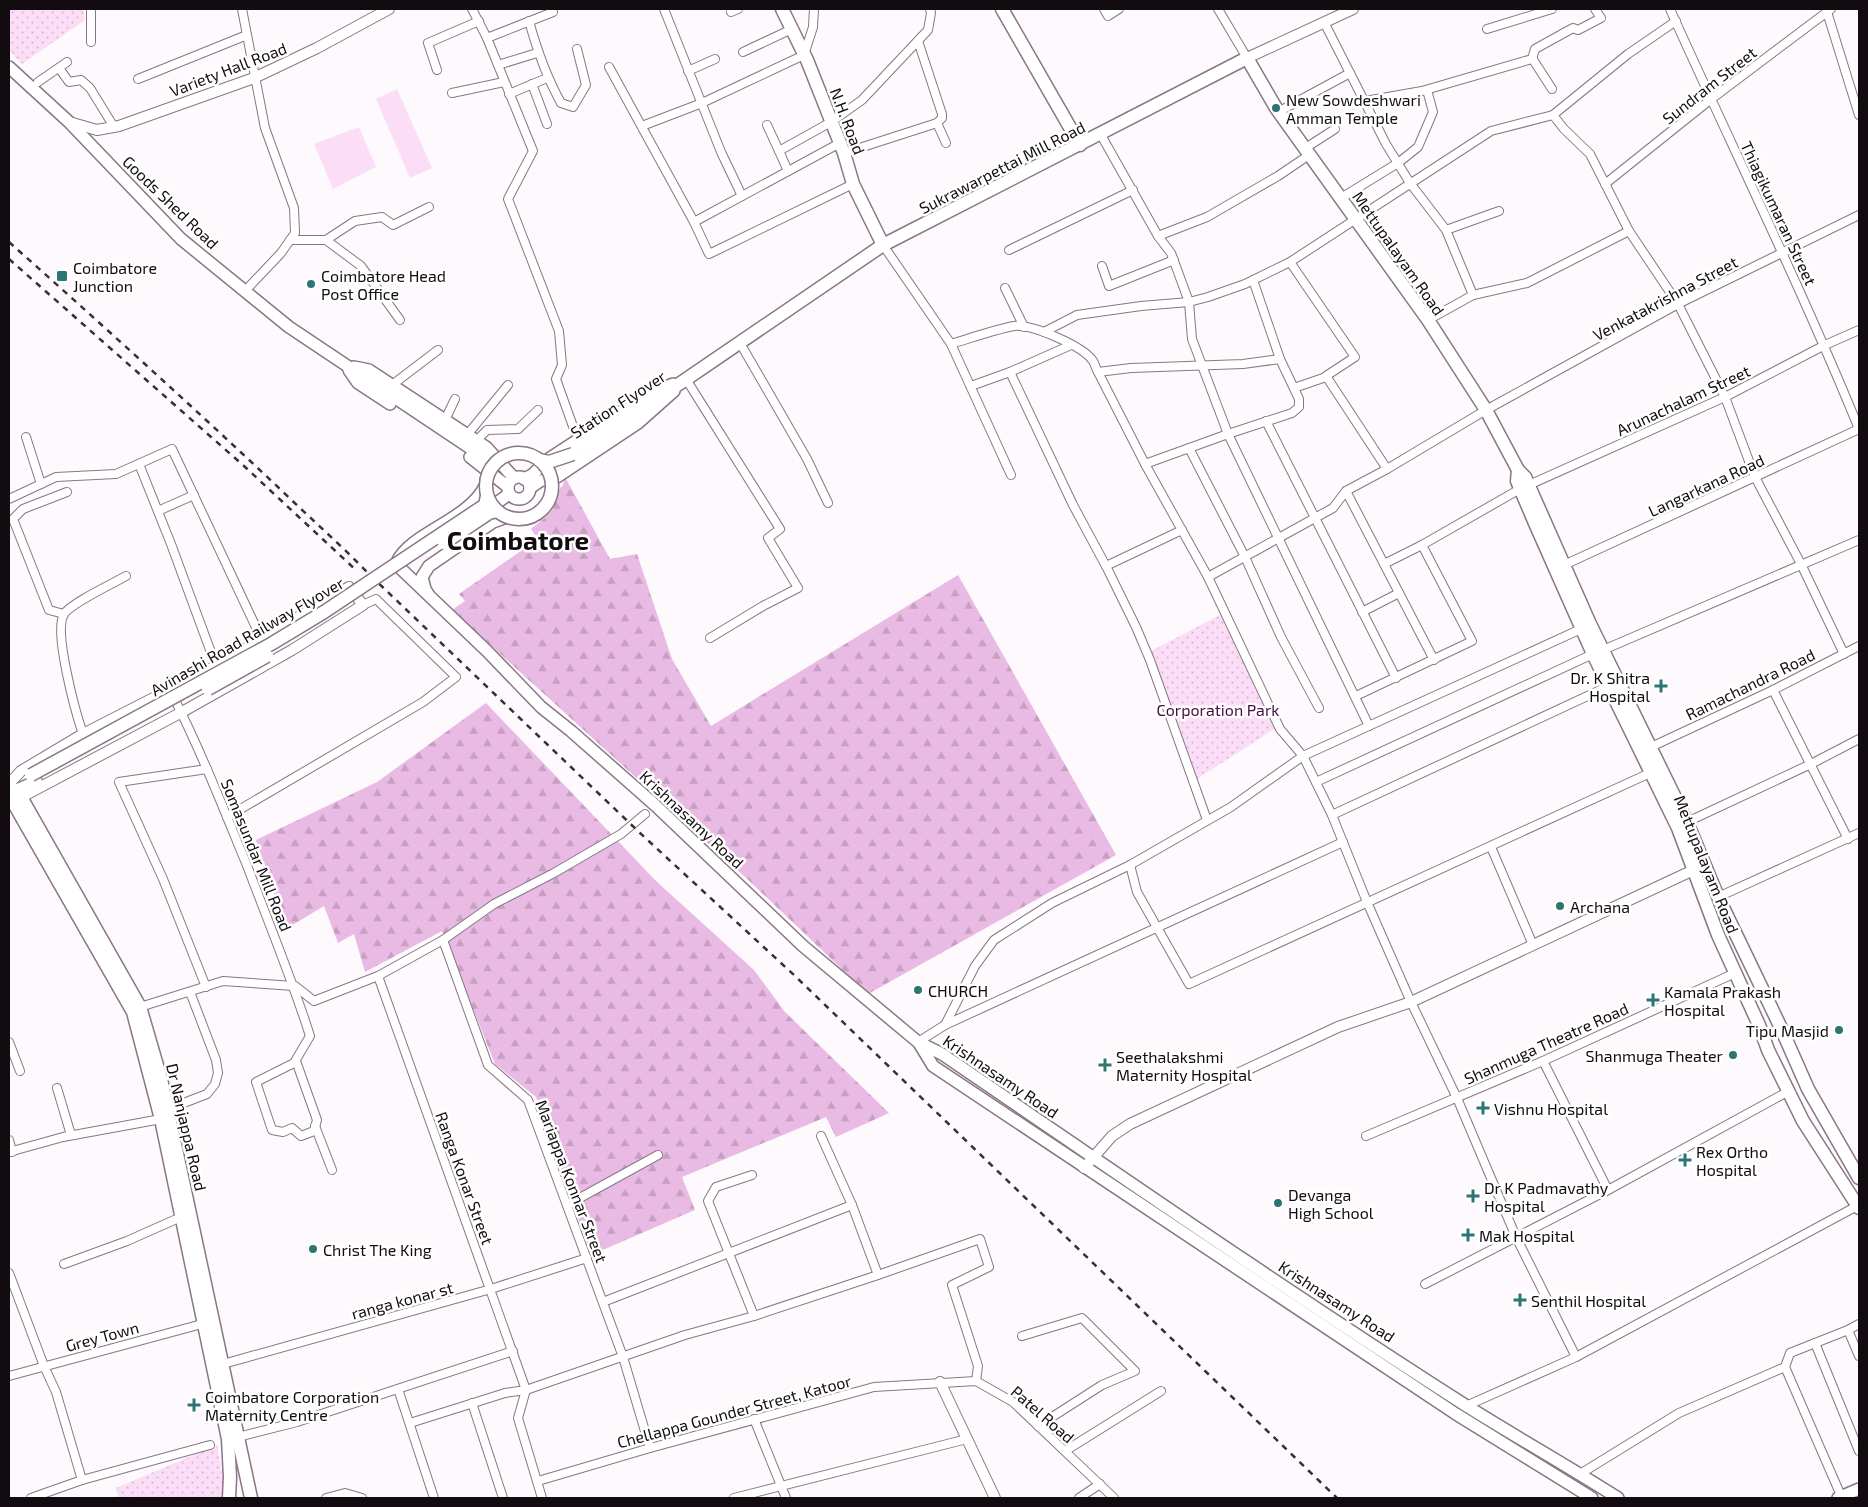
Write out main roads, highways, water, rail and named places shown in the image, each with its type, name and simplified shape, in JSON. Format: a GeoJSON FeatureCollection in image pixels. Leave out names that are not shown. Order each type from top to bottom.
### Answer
{"type":"FeatureCollection","features":[{"type":"Feature","properties":{"kind":"highway","name":"N.H. Road"},"geometry":{"type":"LineString","coordinates":[[782,9],[804,55],[842,148],[853,184],[883,245]]}},
{"type":"Feature","properties":{"kind":"highway"},"geometry":{"type":"LineString","coordinates":[[1002,9],[1080,145]]}},
{"type":"Feature","properties":{"kind":"highway","name":"Sukrawarpettai Mill Road"},"geometry":{"type":"LineString","coordinates":[[684,381],[883,245],[1247,58]]}},
{"type":"Feature","properties":{"kind":"highway","name":"Mettupalayam Road"},"geometry":{"type":"LineString","coordinates":[[1247,58],[1278,112],[1428,320],[1486,410],[1518,470],[1525,477],[1522,488],[1581,629],[1598,652],[1651,747],[1687,822],[1718,935],[1759,1025],[1768,1050],[1804,1121],[1859,1206]]}},
{"type":"Feature","properties":{"kind":"highway","name":"Station Flyover"},"geometry":{"type":"LineString","coordinates":[[549,474],[554,466],[684,381]]}},
{"type":"Feature","properties":{"kind":"highway","name":"Station Flyover"},"geometry":{"type":"LineString","coordinates":[[494,464],[510,454],[530,455],[539,460],[549,462],[573,454]]}},
{"type":"Feature","properties":{"kind":"highway"},"geometry":{"type":"LineString","coordinates":[[494,464],[486,478],[494,503],[518,519],[528,517],[542,509],[550,495],[552,484],[549,474],[539,460]]}},
{"type":"Feature","properties":{"kind":"highway","name":"Mettupalayam Road"},"geometry":{"type":"LineString","coordinates":[[1522,488],[1564,565],[1598,652],[1609,686],[1650,773],[1699,868],[1718,897],[1808,1089],[1859,1178]]}},
{"type":"Feature","properties":{"kind":"highway","name":"Avinashi Road Railway Flyover"},"geometry":{"type":"LineString","coordinates":[[33,778],[267,656],[489,514],[494,503]]}},
{"type":"Feature","properties":{"kind":"highway","name":"Avinashi Road Railway Flyover"},"geometry":{"type":"LineString","coordinates":[[12,793],[33,778],[309,621],[486,505],[494,503]]}},
{"type":"Feature","properties":{"kind":"highway","name":"Dr Nanjappa Road"},"geometry":{"type":"LineString","coordinates":[[12,793],[140,1007],[161,1079],[164,1114],[181,1217],[202,1324],[227,1411],[238,1437],[251,1498]]}},
{"type":"Feature","properties":{"kind":"highway","name":"Dr Nanjappa Road"},"geometry":{"type":"LineString","coordinates":[[12,793],[133,1012],[164,1114],[223,1364],[230,1477],[229,1498]]}},
{"type":"Feature","properties":{"kind":"main road","name":"Goods Shed Road"},"geometry":{"type":"LineString","coordinates":[[9,67],[69,122],[181,239],[289,327],[494,464]]}},
{"type":"Feature","properties":{"kind":"main road"},"geometry":{"type":"LineString","coordinates":[[345,364],[369,370],[492,452],[517,485]]}},
{"type":"Feature","properties":{"kind":"main road"},"geometry":{"type":"LineString","coordinates":[[345,364],[358,383],[478,463],[517,485],[536,483],[557,477],[638,423],[684,381]]}},
{"type":"Feature","properties":{"kind":"main road"},"geometry":{"type":"LineString","coordinates":[[430,597],[422,577],[429,566],[492,522],[494,503],[532,475],[550,458],[648,394],[670,384],[684,381]]}},
{"type":"Feature","properties":{"kind":"main road","name":"Krishnasamy Road"},"geometry":{"type":"LineString","coordinates":[[494,503],[478,498],[457,515],[404,551],[397,562],[399,567],[487,651],[541,708],[571,731],[655,805],[803,946],[918,1042],[942,1054],[1250,1264],[1466,1406],[1618,1498]]}},
{"type":"Feature","properties":{"kind":"main road"},"geometry":{"type":"LineString","coordinates":[[179,707],[190,695]]}},
{"type":"Feature","properties":{"kind":"main road"},"geometry":{"type":"LineString","coordinates":[[918,1042],[933,1066],[1456,1414],[1592,1498]]}},
{"type":"Feature","properties":{"kind":"main road"},"geometry":{"type":"LineString","coordinates":[[1840,1498],[1859,1489]]}},
{"type":"Feature","properties":{"kind":"railway"},"geometry":{"type":"LineString","coordinates":[[9,242],[179,395],[337,542],[640,833],[794,975],[1337,1498]]}},
{"type":"Feature","properties":{"kind":"railway"},"geometry":{"type":"LineString","coordinates":[[9,259],[244,466],[357,571]]}},
{"type":"Feature","properties":{"kind":"place","name":"New Sowdeshwari Amman Temple"},"geometry":{"type":"Point","coordinates":[1276,108]}},
{"type":"Feature","properties":{"kind":"place","name":"Coimbatore Junction"},"geometry":{"type":"Point","coordinates":[62,276]}},
{"type":"Feature","properties":{"kind":"place","name":"Coimbatore Head Post Office"},"geometry":{"type":"Point","coordinates":[311,284]}},
{"type":"Feature","properties":{"kind":"place","name":"Dr. K Shitra Hospital"},"geometry":{"type":"Point","coordinates":[1661,686]}},
{"type":"Feature","properties":{"kind":"place","name":"Archana"},"geometry":{"type":"Point","coordinates":[1560,906]}},
{"type":"Feature","properties":{"kind":"place","name":"CHURCH"},"geometry":{"type":"Point","coordinates":[918,990]}},
{"type":"Feature","properties":{"kind":"place","name":"Kamala Prakash Hospital"},"geometry":{"type":"Point","coordinates":[1653,1000]}},
{"type":"Feature","properties":{"kind":"place","name":"Tipu Masjid"},"geometry":{"type":"Point","coordinates":[1839,1030]}},
{"type":"Feature","properties":{"kind":"place","name":"Shanmuga Theater"},"geometry":{"type":"Point","coordinates":[1733,1055]}},
{"type":"Feature","properties":{"kind":"place","name":"Seethalakshmi Maternity Hospital"},"geometry":{"type":"Point","coordinates":[1105,1065]}},
{"type":"Feature","properties":{"kind":"place","name":"Vishnu Hospital"},"geometry":{"type":"Point","coordinates":[1483,1108]}},
{"type":"Feature","properties":{"kind":"place","name":"Rex Ortho Hospital"},"geometry":{"type":"Point","coordinates":[1685,1160]}},
{"type":"Feature","properties":{"kind":"place","name":"Dr K Padmavathy Hospital"},"geometry":{"type":"Point","coordinates":[1473,1196]}},
{"type":"Feature","properties":{"kind":"place","name":"Devanga High School"},"geometry":{"type":"Point","coordinates":[1278,1203]}},
{"type":"Feature","properties":{"kind":"place","name":"Mak Hospital"},"geometry":{"type":"Point","coordinates":[1468,1235]}},
{"type":"Feature","properties":{"kind":"place","name":"Christ The King"},"geometry":{"type":"Point","coordinates":[313,1249]}},
{"type":"Feature","properties":{"kind":"place","name":"Senthil Hospital"},"geometry":{"type":"Point","coordinates":[1520,1300]}},
{"type":"Feature","properties":{"kind":"place","name":"Coimbatore Corporation Maternity Centre"},"geometry":{"type":"Point","coordinates":[194,1405]}},
{"type":"Feature","properties":{"kind":"district","name":"Coimbatore"},"geometry":{"type":"Point","coordinates":[518,539]}},
{"type":"Feature","properties":{"kind":"park label","name":"Corporation Park"},"geometry":{"type":"Point","coordinates":[1218,709]}}]}
